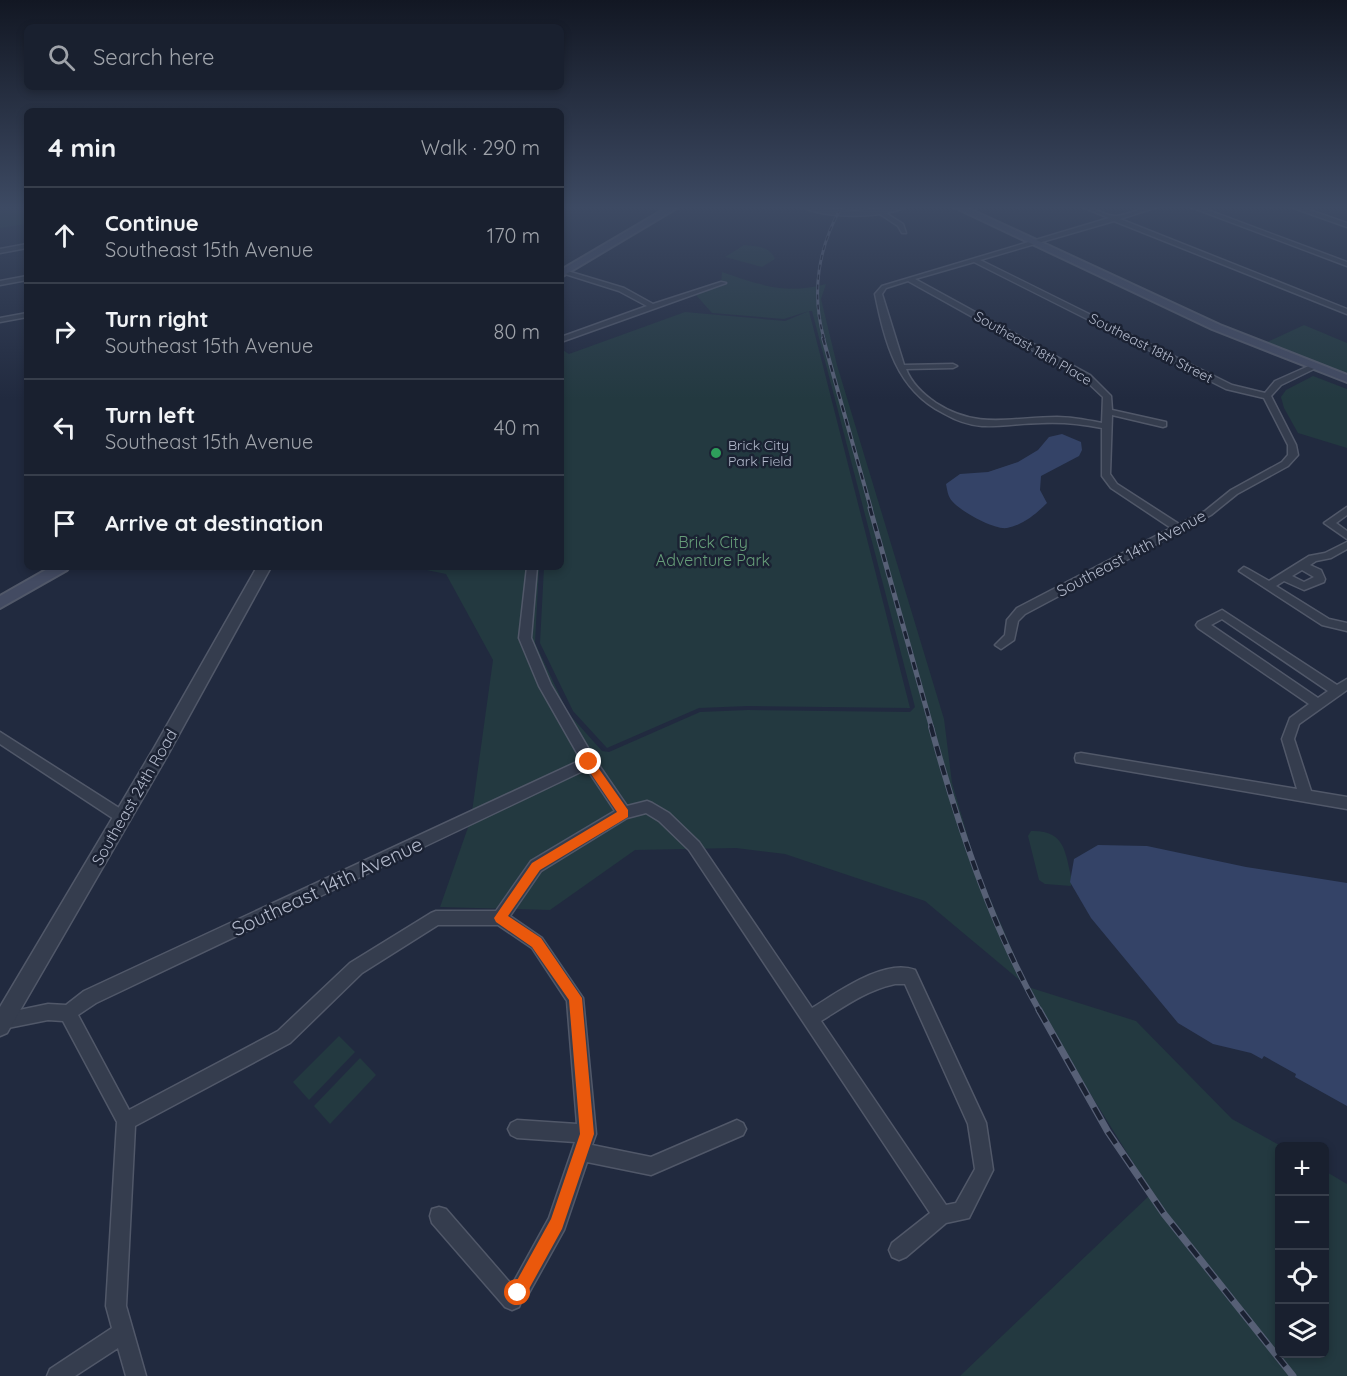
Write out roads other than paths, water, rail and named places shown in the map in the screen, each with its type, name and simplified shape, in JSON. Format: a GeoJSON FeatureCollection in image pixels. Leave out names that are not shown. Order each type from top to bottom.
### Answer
{"type":"FeatureCollection","features":[{"type":"Feature","properties":{"kind":"main road"},"geometry":{"type":"LineString","coordinates":[[1091,270],[1216,327],[1347,379]]}},
{"type":"Feature","properties":{"kind":"main road"},"geometry":{"type":"LineString","coordinates":[[0,603],[57,570]]}},
{"type":"Feature","properties":{"kind":"street"},"geometry":{"type":"LineString","coordinates":[[939,270],[884,287],[878,294],[881,311],[907,380],[918,392],[947,413],[963,420],[981,423],[1053,419],[1106,426]]}},
{"type":"Feature","properties":{"kind":"street","name":"Southeast 18th Street"},"geometry":{"type":"LineString","coordinates":[[994,270],[1229,387],[1267,396]]}},
{"type":"Feature","properties":{"kind":"street"},"geometry":{"type":"LineString","coordinates":[[1242,270],[1347,312]]}},
{"type":"Feature","properties":{"kind":"street"},"geometry":{"type":"LineString","coordinates":[[564,273],[630,292],[640,296],[652,307]]}},
{"type":"Feature","properties":{"kind":"street"},"geometry":{"type":"LineString","coordinates":[[0,283],[24,279]]}},
{"type":"Feature","properties":{"kind":"street","name":"Southeast 18th Place"},"geometry":{"type":"LineString","coordinates":[[909,279],[1087,377],[1107,396],[1108,412]]}},
{"type":"Feature","properties":{"kind":"street"},"geometry":{"type":"LineString","coordinates":[[564,339],[723,283]]}},
{"type":"Feature","properties":{"kind":"street"},"geometry":{"type":"LineString","coordinates":[[0,320],[24,316]]}},
{"type":"Feature","properties":{"kind":"street"},"geometry":{"type":"LineString","coordinates":[[902,367],[952,366]]}},
{"type":"Feature","properties":{"kind":"street"},"geometry":{"type":"LineString","coordinates":[[1267,396],[1278,383],[1314,367]]}},
{"type":"Feature","properties":{"kind":"street","name":"Southeast 14th Avenue"},"geometry":{"type":"LineString","coordinates":[[1000,645],[1010,637],[1013,620],[1021,611],[1208,513],[1234,492],[1285,464],[1293,455],[1292,445],[1267,396]]}},
{"type":"Feature","properties":{"kind":"street"},"geometry":{"type":"LineString","coordinates":[[1163,424],[1108,412],[1105,474],[1114,486],[1178,528]]}},
{"type":"Feature","properties":{"kind":"street"},"geometry":{"type":"LineString","coordinates":[[1347,510],[1329,523],[1347,536]]}},
{"type":"Feature","properties":{"kind":"street"},"geometry":{"type":"LineString","coordinates":[[1269,586],[1304,566],[1313,558],[1327,556],[1347,545]]}},
{"type":"Feature","properties":{"kind":"street"},"geometry":{"type":"LineString","coordinates":[[1285,577],[1304,586],[1320,579],[1317,573],[1304,566]]}},
{"type":"Feature","properties":{"kind":"street","name":"Southeast 24th Road"},"geometry":{"type":"LineString","coordinates":[[1,1024],[262,570]]}},
{"type":"Feature","properties":{"kind":"street"},"geometry":{"type":"LineString","coordinates":[[532,570],[525,638],[545,686],[589,762],[624,813]]}},
{"type":"Feature","properties":{"kind":"street"},"geometry":{"type":"LineString","coordinates":[[1244,571],[1326,622],[1347,627]]}},
{"type":"Feature","properties":{"kind":"street"},"geometry":{"type":"LineString","coordinates":[[1306,795],[1288,739],[1294,721],[1342,688],[1222,614],[1202,626],[1317,704]]}},
{"type":"Feature","properties":{"kind":"street"},"geometry":{"type":"LineString","coordinates":[[0,737],[122,817]]}},
{"type":"Feature","properties":{"kind":"street"},"geometry":{"type":"LineString","coordinates":[[1081,758],[1347,803]]}},
{"type":"Feature","properties":{"kind":"street","name":"Southeast 14th Avenue"},"geometry":{"type":"LineString","coordinates":[[68,1013],[90,997],[589,762]]}},
{"type":"Feature","properties":{"kind":"street"},"geometry":{"type":"LineString","coordinates":[[500,918],[536,866],[624,813],[647,807],[664,817],[694,846],[942,1215]]}},
{"type":"Feature","properties":{"kind":"street"},"geometry":{"type":"LineString","coordinates":[[126,1121],[284,1037],[356,968],[436,918],[500,918],[537,943],[575,998],[587,1134],[557,1223],[515,1297],[439,1216]]}},
{"type":"Feature","properties":{"kind":"street"},"geometry":{"type":"LineString","coordinates":[[810,1019],[876,980],[893,975],[909,976],[977,1123],[984,1170],[962,1211],[942,1215],[900,1250]]}},
{"type":"Feature","properties":{"kind":"street"},"geometry":{"type":"LineString","coordinates":[[1,1024],[48,1012],[68,1013],[126,1121],[116,1306],[136,1376]]}},
{"type":"Feature","properties":{"kind":"street"},"geometry":{"type":"LineString","coordinates":[[517,1129],[587,1134]]}},
{"type":"Feature","properties":{"kind":"street"},"geometry":{"type":"LineString","coordinates":[[581,1152],[651,1166],[736,1129]]}},
{"type":"Feature","properties":{"kind":"street"},"geometry":{"type":"LineString","coordinates":[[57,1376],[124,1332]]}},
{"type":"Feature","properties":{"kind":"water"},"geometry":{"type":"Polygon","coordinates":[[[1062,434],[1081,442],[1082,450],[1079,456],[1041,476],[1040,490],[1047,503],[1024,522],[1007,528],[994,526],[969,514],[951,499],[946,484],[960,474],[988,472],[1018,462],[1038,450],[1049,437],[1062,434]]]}},
{"type":"Feature","properties":{"kind":"water"},"geometry":{"type":"Polygon","coordinates":[[[1098,845],[1147,846],[1246,867],[1347,883],[1347,1106],[1295,1077],[1296,1074],[1264,1056],[1262,1059],[1251,1053],[1213,1044],[1178,1023],[1091,918],[1070,882],[1074,859],[1098,845]]]}},
{"type":"Feature","properties":{"kind":"railway"},"geometry":{"type":"LineString","coordinates":[[819,270],[818,305],[824,339]]}},
{"type":"Feature","properties":{"kind":"railway"},"geometry":{"type":"LineString","coordinates":[[823,338],[871,509]]}},
{"type":"Feature","properties":{"kind":"railway"},"geometry":{"type":"LineString","coordinates":[[870,508],[932,729]]}},
{"type":"Feature","properties":{"kind":"railway"},"geometry":{"type":"LineString","coordinates":[[931,727],[952,800],[977,873],[1006,944],[1040,1012]]}},
{"type":"Feature","properties":{"kind":"railway"},"geometry":{"type":"LineString","coordinates":[[1039,1010],[1108,1132],[1164,1214],[1293,1376]]}},
{"type":"Feature","properties":{"kind":"place","name":"Brick City Park Field"},"geometry":{"type":"Point","coordinates":[716,453]}},
{"type":"Feature","properties":{"kind":"park label","name":"Brick City Adventure Park"},"geometry":{"type":"Point","coordinates":[713,551]}}]}
